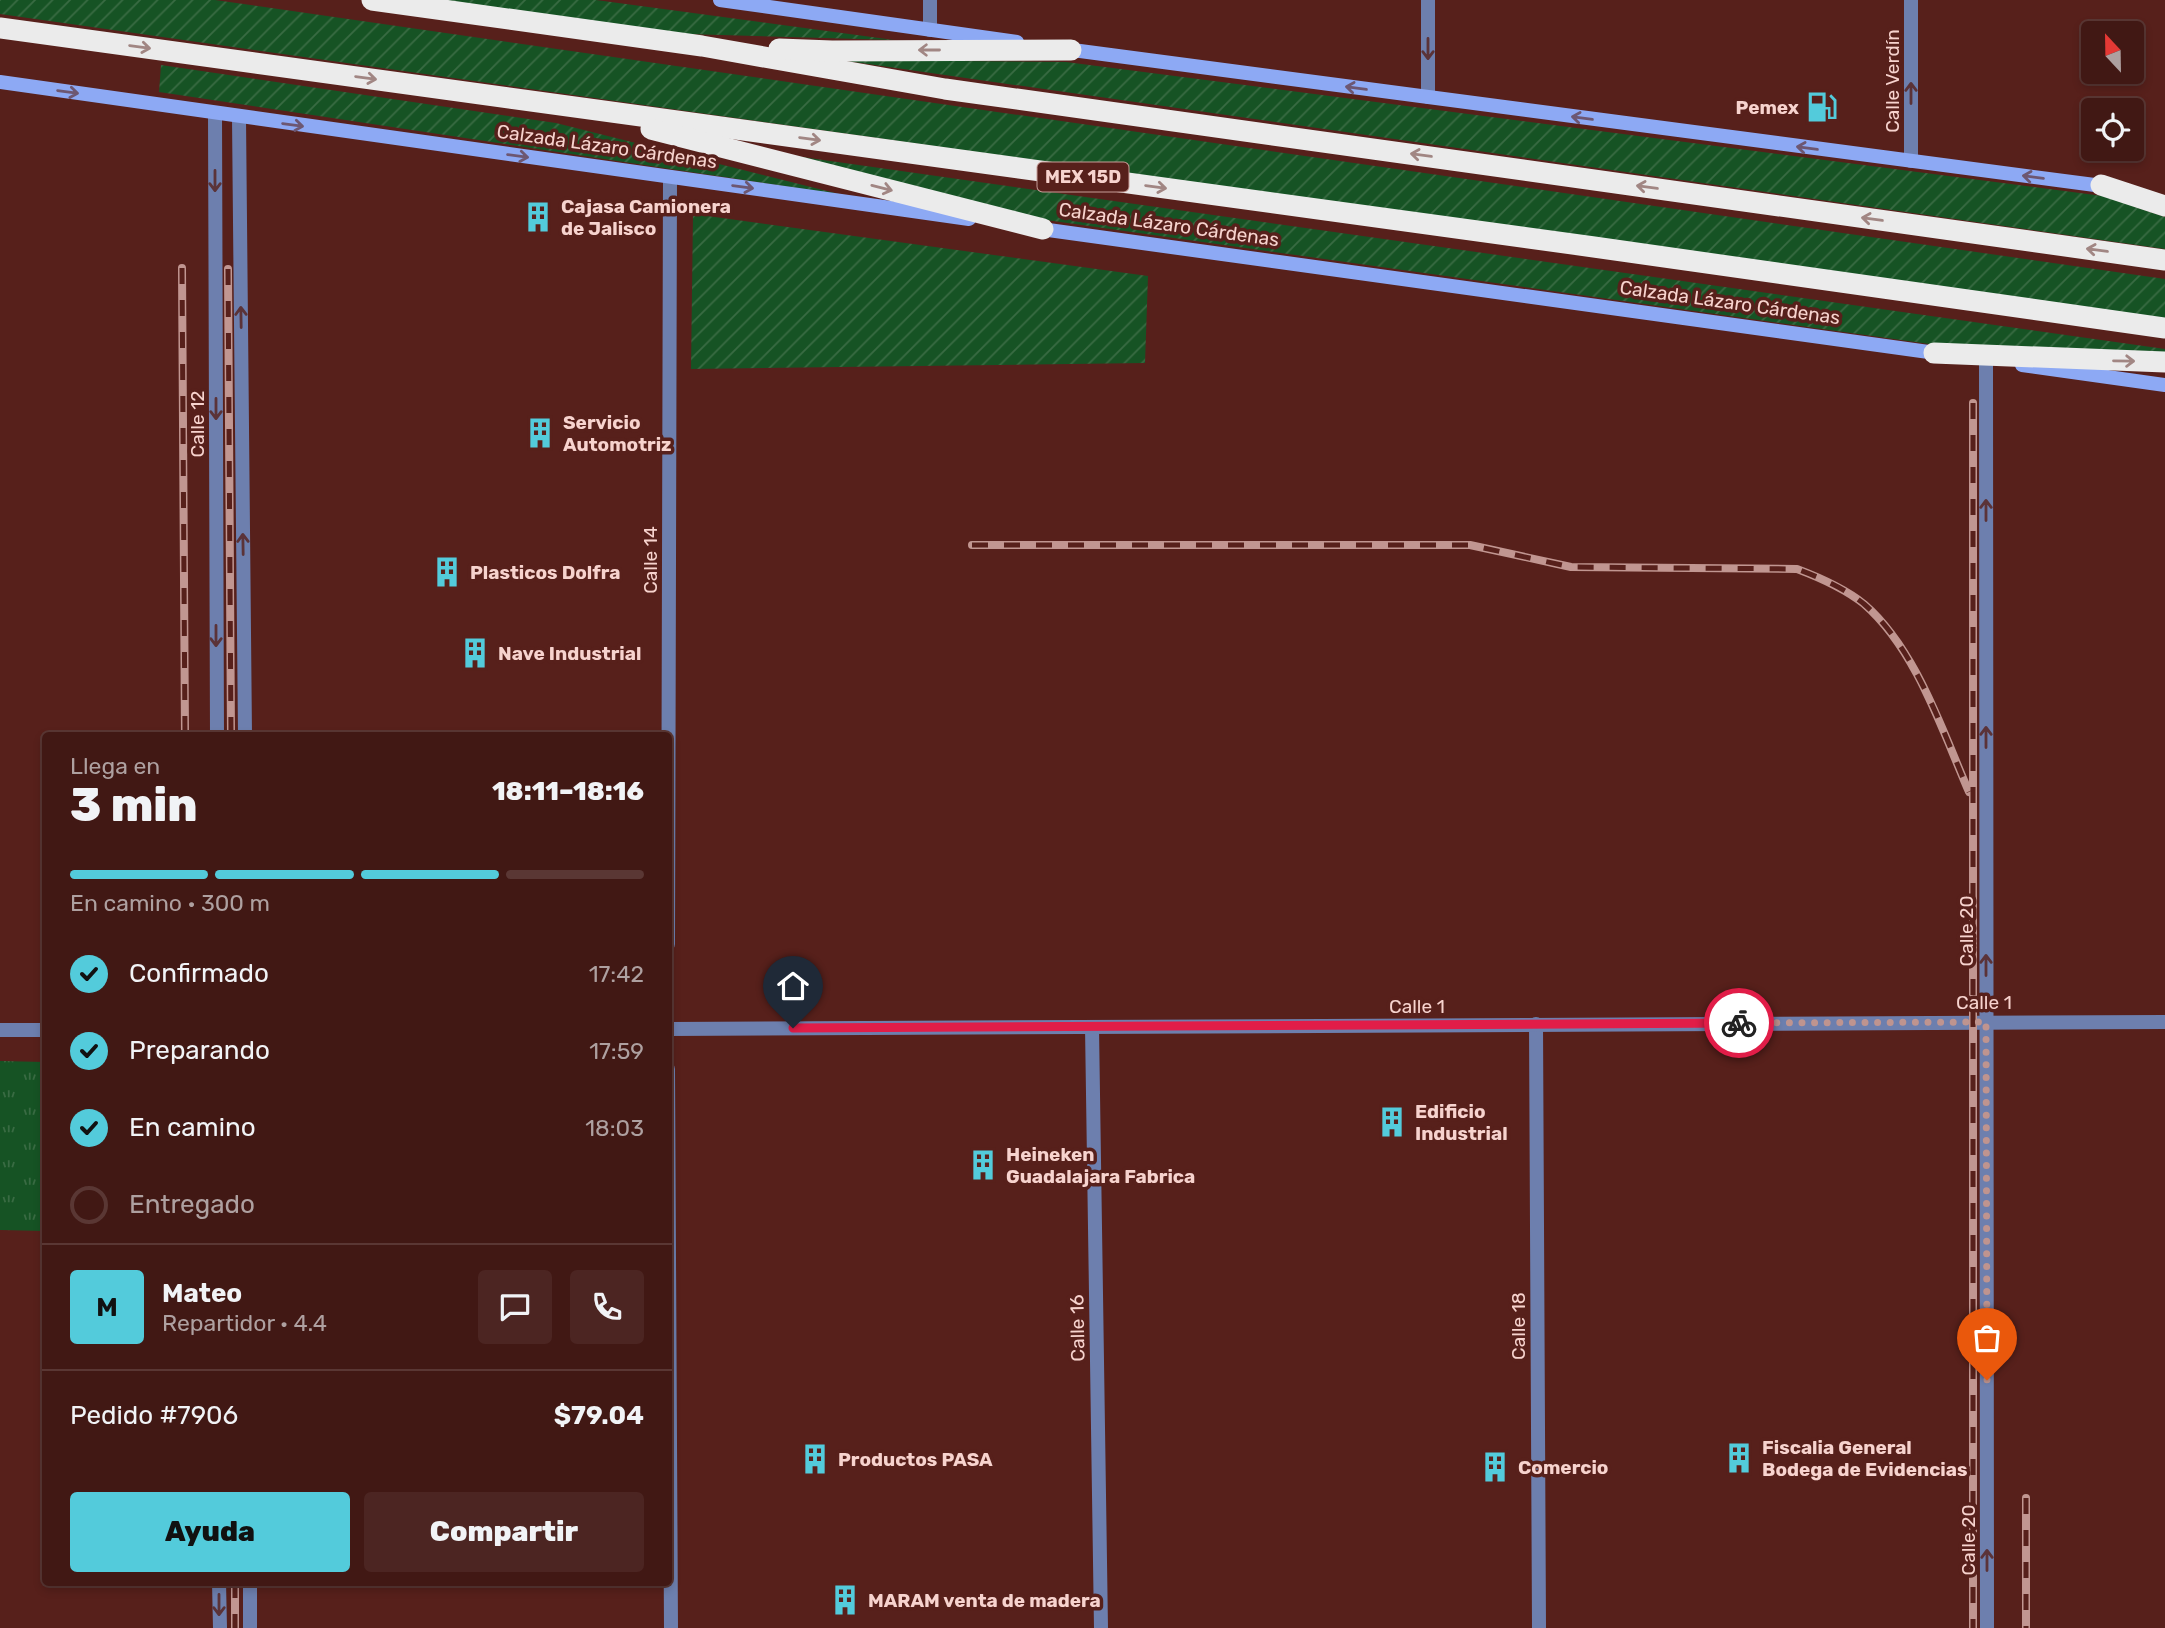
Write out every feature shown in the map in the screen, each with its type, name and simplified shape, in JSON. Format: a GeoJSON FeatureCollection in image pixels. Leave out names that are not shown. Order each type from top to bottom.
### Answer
{"type":"FeatureCollection","features":[{"type":"Feature","properties":{"kind":"highway"},"geometry":{"type":"LineString","coordinates":[[372,0],[702,46],[945,89],[2165,260]]}},
{"type":"Feature","properties":{"kind":"highway","name":"Calzada Lázaro Cárdenas"},"geometry":{"type":"LineString","coordinates":[[0,28],[1567,243],[2165,328]]}},
{"type":"Feature","properties":{"kind":"highway"},"geometry":{"type":"LineString","coordinates":[[702,46],[832,51],[1071,50]]}},
{"type":"Feature","properties":{"kind":"highway"},"geometry":{"type":"LineString","coordinates":[[554,104],[1044,229]]}},
{"type":"Feature","properties":{"kind":"highway"},"geometry":{"type":"LineString","coordinates":[[2101,185],[2165,206]]}},
{"type":"Feature","properties":{"kind":"highway"},"geometry":{"type":"LineString","coordinates":[[1934,353],[2165,362]]}},
{"type":"Feature","properties":{"kind":"main road"},"geometry":{"type":"LineString","coordinates":[[720,0],[1071,50],[2101,185],[2165,197]]}},
{"type":"Feature","properties":{"kind":"main road","name":"Calzada Lázaro Cárdenas"},"geometry":{"type":"LineString","coordinates":[[0,82],[2165,385]]}},
{"type":"Feature","properties":{"kind":"street"},"geometry":{"type":"LineString","coordinates":[[930,0],[930,30]]}},
{"type":"Feature","properties":{"kind":"street"},"geometry":{"type":"LineString","coordinates":[[1428,0],[1428,97]]}},
{"type":"Feature","properties":{"kind":"street","name":"Calle Verdín"},"geometry":{"type":"LineString","coordinates":[[1911,161],[1912,0]]}},
{"type":"Feature","properties":{"kind":"street","name":"Calle 12"},"geometry":{"type":"LineString","coordinates":[[215,113],[217,732]]}},
{"type":"Feature","properties":{"kind":"street"},"geometry":{"type":"LineString","coordinates":[[239,117],[245,732]]}},
{"type":"Feature","properties":{"kind":"street","name":"Calle 14"},"geometry":{"type":"LineString","coordinates":[[669,732],[670,177]]}},
{"type":"Feature","properties":{"kind":"street","name":"Calle 20"},"geometry":{"type":"LineString","coordinates":[[1986,360],[1987,1628]]}},
{"type":"Feature","properties":{"kind":"street","name":"Calle 1"},"geometry":{"type":"LineString","coordinates":[[672,1029],[2165,1021]]}},
{"type":"Feature","properties":{"kind":"street","name":"Calle 18"},"geometry":{"type":"LineString","coordinates":[[1536,1024],[1539,1628]]}},
{"type":"Feature","properties":{"kind":"street","name":"Calle 16"},"geometry":{"type":"LineString","coordinates":[[1092,1027],[1101,1628]]}},
{"type":"Feature","properties":{"kind":"street"},"geometry":{"type":"LineString","coordinates":[[0,1030],[42,1030]]}},
{"type":"Feature","properties":{"kind":"street"},"geometry":{"type":"LineString","coordinates":[[219,1586],[220,1628]]}},
{"type":"Feature","properties":{"kind":"street"},"geometry":{"type":"LineString","coordinates":[[250,1586],[250,1628]]}},
{"type":"Feature","properties":{"kind":"street"},"geometry":{"type":"LineString","coordinates":[[671,1586],[671,1628]]}},
{"type":"Feature","properties":{"kind":"green space"},"geometry":{"type":"Polygon","coordinates":[[[0,0],[215,0],[2165,279],[2165,320],[0,14],[0,0]]]}},
{"type":"Feature","properties":{"kind":"green space"},"geometry":{"type":"Polygon","coordinates":[[[442,0],[596,0],[894,40],[686,34],[442,0]]]}},
{"type":"Feature","properties":{"kind":"green space"},"geometry":{"type":"Polygon","coordinates":[[[840,60],[1066,62],[2103,196],[2165,217],[2165,249],[840,60]]]}},
{"type":"Feature","properties":{"kind":"green space"},"geometry":{"type":"Polygon","coordinates":[[[161,65],[556,123],[843,195],[159,92],[161,65]]]}},
{"type":"Feature","properties":{"kind":"green space"},"geometry":{"type":"Polygon","coordinates":[[[795,156],[2165,349],[2165,355],[1972,350],[1032,218],[795,156]]]}},
{"type":"Feature","properties":{"kind":"green space"},"geometry":{"type":"Polygon","coordinates":[[[693,214],[1148,276],[1145,363],[691,369],[693,214]]]}},
{"type":"Feature","properties":{"kind":"green space"},"geometry":{"type":"Polygon","coordinates":[[[0,1061],[42,1062],[42,1231],[0,1230],[0,1061]]]}},
{"type":"Feature","properties":{"kind":"railway"},"geometry":{"type":"LineString","coordinates":[[182,268],[185,732]]}},
{"type":"Feature","properties":{"kind":"railway"},"geometry":{"type":"LineString","coordinates":[[228,269],[231,732]]}},
{"type":"Feature","properties":{"kind":"railway"},"geometry":{"type":"LineString","coordinates":[[1973,403],[1973,1628]]}},
{"type":"Feature","properties":{"kind":"railway"},"geometry":{"type":"LineString","coordinates":[[972,545],[1470,545],[1571,567],[1797,569],[1848,593],[1864,604],[1899,644],[1938,717],[1969,792]]}},
{"type":"Feature","properties":{"kind":"railway"},"geometry":{"type":"LineString","coordinates":[[2026,1498],[2026,1628]]}},
{"type":"Feature","properties":{"kind":"railway"},"geometry":{"type":"LineString","coordinates":[[235,1586],[235,1628]]}},
{"type":"Feature","properties":{"kind":"way so far"},"geometry":{"type":"LineString","coordinates":[[1739,1023],[1986,1022],[1987,1380]]}},
{"type":"Feature","properties":{"kind":"place","name":"Pemex"},"geometry":{"type":"Point","coordinates":[1822,107]}},
{"type":"Feature","properties":{"kind":"place","name":"Cajasa Camionera de Jalisco"},"geometry":{"type":"Point","coordinates":[538,217]}},
{"type":"Feature","properties":{"kind":"place","name":"Servicio Automotriz"},"geometry":{"type":"Point","coordinates":[540,433]}},
{"type":"Feature","properties":{"kind":"place","name":"Plasticos Dolfra"},"geometry":{"type":"Point","coordinates":[447,572]}},
{"type":"Feature","properties":{"kind":"place","name":"Nave Industrial"},"geometry":{"type":"Point","coordinates":[475,653]}},
{"type":"Feature","properties":{"kind":"place","name":"Edificio Industrial"},"geometry":{"type":"Point","coordinates":[1392,1122]}},
{"type":"Feature","properties":{"kind":"place","name":"Heineken Guadalajara Fabrica"},"geometry":{"type":"Point","coordinates":[983,1165]}},
{"type":"Feature","properties":{"kind":"place","name":"Fiscalia General Bodega de Evidencias"},"geometry":{"type":"Point","coordinates":[1739,1458]}},
{"type":"Feature","properties":{"kind":"place","name":"Productos PASA"},"geometry":{"type":"Point","coordinates":[815,1459]}},
{"type":"Feature","properties":{"kind":"place","name":"Comercio"},"geometry":{"type":"Point","coordinates":[1495,1467]}},
{"type":"Feature","properties":{"kind":"place","name":"MARAM venta de madera"},"geometry":{"type":"Point","coordinates":[845,1600]}},
{"type":"Feature","properties":{"kind":"route"},"geometry":{"type":"LineString","coordinates":[[793,1028],[1739,1023]]}}]}
